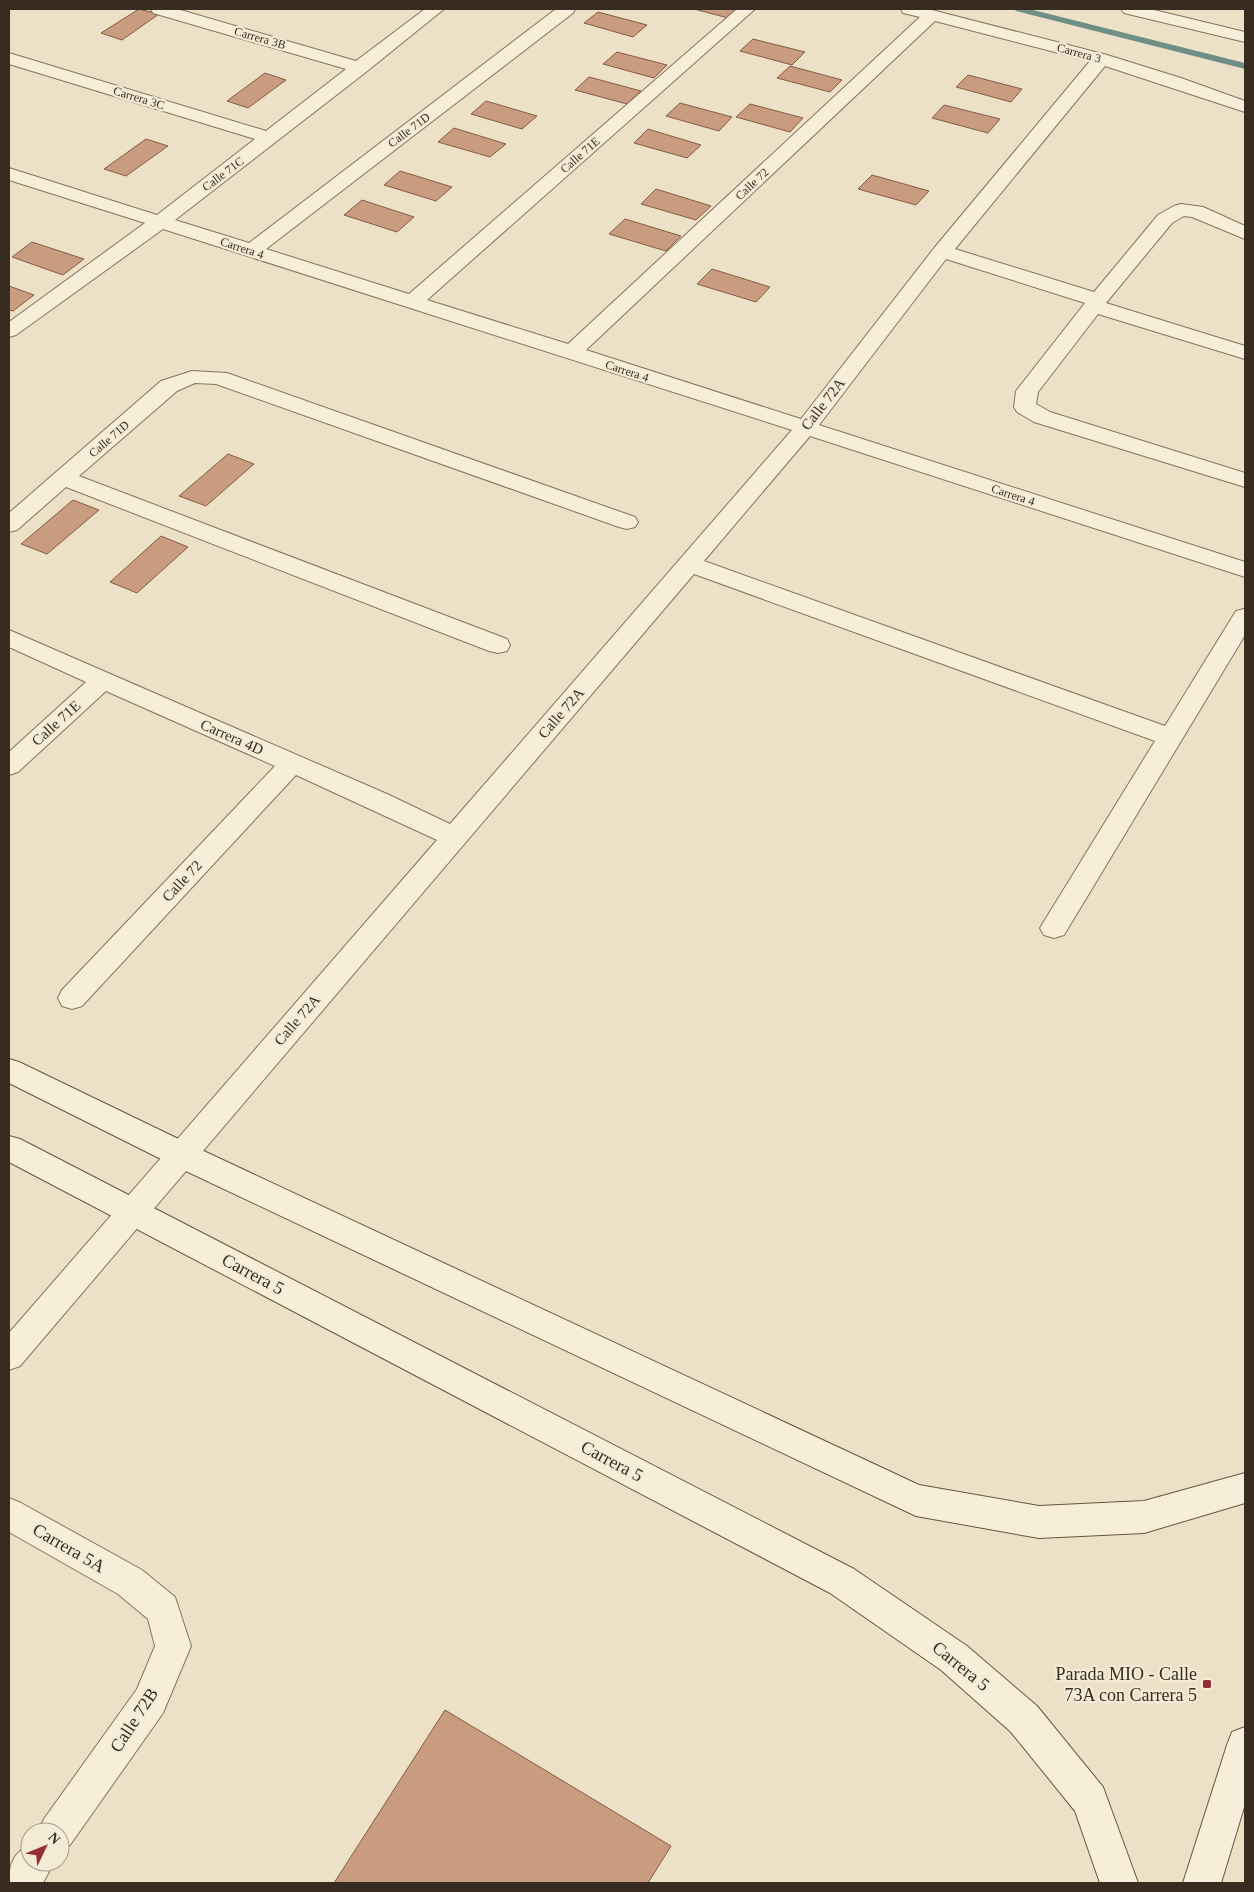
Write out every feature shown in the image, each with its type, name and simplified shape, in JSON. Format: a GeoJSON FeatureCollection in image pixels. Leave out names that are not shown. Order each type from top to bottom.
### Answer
{"type":"FeatureCollection","features":[{"type":"Feature","properties":{"kind":"street","name":"Carrera 3B"},"geometry":{"type":"LineString","coordinates":[[159,9],[360,68]]}},
{"type":"Feature","properties":{"kind":"street","name":"Calle 71D"},"geometry":{"type":"LineString","coordinates":[[251,251],[567,9]]}},
{"type":"Feature","properties":{"kind":"street","name":"Calle 71E"},"geometry":{"type":"LineString","coordinates":[[412,302],[747,9]]}},
{"type":"Feature","properties":{"kind":"street","name":"Carrera 3"},"geometry":{"type":"LineString","coordinates":[[909,9],[1101,59],[1175,82],[1245,107]]}},
{"type":"Feature","properties":{"kind":"street"},"geometry":{"type":"LineString","coordinates":[[1130,9],[1245,38]]}},
{"type":"Feature","properties":{"kind":"street","name":"Calle 71C"},"geometry":{"type":"LineString","coordinates":[[9,331],[160,222],[435,10]]}},
{"type":"Feature","properties":{"kind":"street","name":"Calle 72"},"geometry":{"type":"LineString","coordinates":[[572,352],[932,15]]}},
{"type":"Feature","properties":{"kind":"street","name":"Carrera 3C"},"geometry":{"type":"LineString","coordinates":[[9,58],[270,138]]}},
{"type":"Feature","properties":{"kind":"street","name":"Calle 72A"},"geometry":{"type":"LineString","coordinates":[[9,1356],[805,429],[942,251],[1101,59]]}},
{"type":"Feature","properties":{"kind":"street","name":"Carrera 4"},"geometry":{"type":"LineString","coordinates":[[10,176],[572,352],[1245,570]]}},
{"type":"Feature","properties":{"kind":"street"},"geometry":{"type":"LineString","coordinates":[[1245,233],[1196,212],[1180,210],[1165,219],[1095,303],[1027,391],[1025,407],[1042,417],[1245,480]]}},
{"type":"Feature","properties":{"kind":"street"},"geometry":{"type":"LineString","coordinates":[[942,251],[1245,353]]}},
{"type":"Feature","properties":{"kind":"street","name":"Calle 71D"},"geometry":{"type":"LineString","coordinates":[[9,525],[168,386],[192,377],[219,378],[627,522]]}},
{"type":"Feature","properties":{"kind":"street"},"geometry":{"type":"LineString","coordinates":[[64,478],[498,645]]}},
{"type":"Feature","properties":{"kind":"street"},"geometry":{"type":"LineString","coordinates":[[688,564],[738,580],[1170,737]]}},
{"type":"Feature","properties":{"kind":"street"},"geometry":{"type":"LineString","coordinates":[[1054,928],[1244,617]]}},
{"type":"Feature","properties":{"kind":"street","name":"Carrera 4D"},"geometry":{"type":"LineString","coordinates":[[9,638],[454,837]]}},
{"type":"Feature","properties":{"kind":"street","name":"Calle 71E"},"geometry":{"type":"LineString","coordinates":[[9,766],[103,680]]}},
{"type":"Feature","properties":{"kind":"street","name":"Calle 72"},"geometry":{"type":"LineString","coordinates":[[72,998],[292,763]]}},
{"type":"Feature","properties":{"kind":"street"},"geometry":{"type":"LineString","coordinates":[[9,1070],[182,1155],[916,1500],[1039,1522],[1144,1517],[1245,1488]]}},
{"type":"Feature","properties":{"kind":"street","name":"Carrera 5"},"geometry":{"type":"LineString","coordinates":[[9,1148],[842,1581],[954,1658],[1024,1719],[1090,1800],[1119,1883]]}},
{"type":"Feature","properties":{"kind":"street","name":"Carrera 5A"},"geometry":{"type":"LineString","coordinates":[[9,1514],[130,1582]]}},
{"type":"Feature","properties":{"kind":"street","name":"Calle 72B"},"geometry":{"type":"LineString","coordinates":[[64,1822],[150,1701],[174,1646],[163,1609],[130,1582]]}},
{"type":"Feature","properties":{"kind":"street"},"geometry":{"type":"LineString","coordinates":[[1202,1883],[1245,1745]]}},
{"type":"Feature","properties":{"kind":"street"},"geometry":{"type":"LineString","coordinates":[[20,1883],[28,1872]]}},
{"type":"Feature","properties":{"kind":"building"},"geometry":{"type":"Polygon","coordinates":[[[139,9],[159,14],[122,40],[101,33],[139,9]]]}},
{"type":"Feature","properties":{"kind":"building"},"geometry":{"type":"Polygon","coordinates":[[[694,9],[737,9],[728,18],[694,9]]]}},
{"type":"Feature","properties":{"kind":"building"},"geometry":{"type":"Polygon","coordinates":[[[598,12],[647,25],[633,37],[584,23],[598,12]]]}},
{"type":"Feature","properties":{"kind":"building"},"geometry":{"type":"Polygon","coordinates":[[[753,39],[805,52],[792,65],[740,51],[753,39]]]}},
{"type":"Feature","properties":{"kind":"building"},"geometry":{"type":"Polygon","coordinates":[[[617,52],[667,65],[654,78],[603,64],[617,52]]]}},
{"type":"Feature","properties":{"kind":"building"},"geometry":{"type":"Polygon","coordinates":[[[790,66],[842,80],[830,92],[777,78],[790,66]]]}},
{"type":"Feature","properties":{"kind":"building"},"geometry":{"type":"Polygon","coordinates":[[[265,73],[286,80],[248,108],[227,101],[265,73]]]}},
{"type":"Feature","properties":{"kind":"building"},"geometry":{"type":"Polygon","coordinates":[[[968,75],[1022,89],[1011,102],[956,87],[968,75]]]}},
{"type":"Feature","properties":{"kind":"building"},"geometry":{"type":"Polygon","coordinates":[[[589,77],[641,91],[627,104],[575,90],[589,77]]]}},
{"type":"Feature","properties":{"kind":"building"},"geometry":{"type":"Polygon","coordinates":[[[486,101],[537,116],[522,129],[471,114],[486,101]]]}},
{"type":"Feature","properties":{"kind":"building"},"geometry":{"type":"Polygon","coordinates":[[[680,103],[732,117],[719,131],[666,116],[680,103]]]}},
{"type":"Feature","properties":{"kind":"building"},"geometry":{"type":"Polygon","coordinates":[[[750,104],[803,118],[790,132],[736,117],[750,104]]]}},
{"type":"Feature","properties":{"kind":"building"},"geometry":{"type":"Polygon","coordinates":[[[944,105],[1000,119],[988,133],[932,118],[944,105]]]}},
{"type":"Feature","properties":{"kind":"building"},"geometry":{"type":"Polygon","coordinates":[[[454,128],[506,144],[490,157],[438,142],[454,128]]]}},
{"type":"Feature","properties":{"kind":"building"},"geometry":{"type":"Polygon","coordinates":[[[648,129],[701,145],[687,158],[634,143],[648,129]]]}},
{"type":"Feature","properties":{"kind":"building"},"geometry":{"type":"Polygon","coordinates":[[[146,139],[168,146],[126,176],[104,169],[146,139]]]}},
{"type":"Feature","properties":{"kind":"building"},"geometry":{"type":"Polygon","coordinates":[[[400,171],[452,187],[436,201],[384,185],[400,171]]]}},
{"type":"Feature","properties":{"kind":"building"},"geometry":{"type":"Polygon","coordinates":[[[872,175],[929,191],[916,205],[858,189],[872,175]]]}},
{"type":"Feature","properties":{"kind":"building"},"geometry":{"type":"Polygon","coordinates":[[[656,189],[711,206],[696,220],[641,204],[656,189]]]}},
{"type":"Feature","properties":{"kind":"building"},"geometry":{"type":"Polygon","coordinates":[[[362,200],[414,217],[397,232],[344,215],[362,200]]]}},
{"type":"Feature","properties":{"kind":"building"},"geometry":{"type":"Polygon","coordinates":[[[625,219],[681,236],[666,251],[609,234],[625,219]]]}},
{"type":"Feature","properties":{"kind":"building"},"geometry":{"type":"Polygon","coordinates":[[[32,242],[84,259],[63,275],[12,257],[32,242]]]}},
{"type":"Feature","properties":{"kind":"building"},"geometry":{"type":"Polygon","coordinates":[[[712,269],[770,287],[756,302],[697,284],[712,269]]]}},
{"type":"Feature","properties":{"kind":"building"},"geometry":{"type":"Polygon","coordinates":[[[9,286],[34,295],[13,311],[9,310],[9,286]]]}},
{"type":"Feature","properties":{"kind":"building"},"geometry":{"type":"Polygon","coordinates":[[[228,454],[254,464],[206,506],[179,496],[228,454]]]}},
{"type":"Feature","properties":{"kind":"building"},"geometry":{"type":"Polygon","coordinates":[[[73,500],[99,510],[47,554],[21,544],[73,500]]]}},
{"type":"Feature","properties":{"kind":"building"},"geometry":{"type":"Polygon","coordinates":[[[161,536],[188,547],[137,593],[110,582],[161,536]]]}},
{"type":"Feature","properties":{"kind":"building"},"geometry":{"type":"Polygon","coordinates":[[[445,1710],[671,1846],[648,1883],[334,1883],[445,1710]]]}},
{"type":"Feature","properties":{"kind":"waterway"},"geometry":{"type":"LineString","coordinates":[[1019,9],[1245,66]]}},
{"type":"Feature","properties":{"kind":"place","name":"Parada MIO - Calle 73A con Carrera 5"},"geometry":{"type":"Point","coordinates":[1207,1684]}}]}
